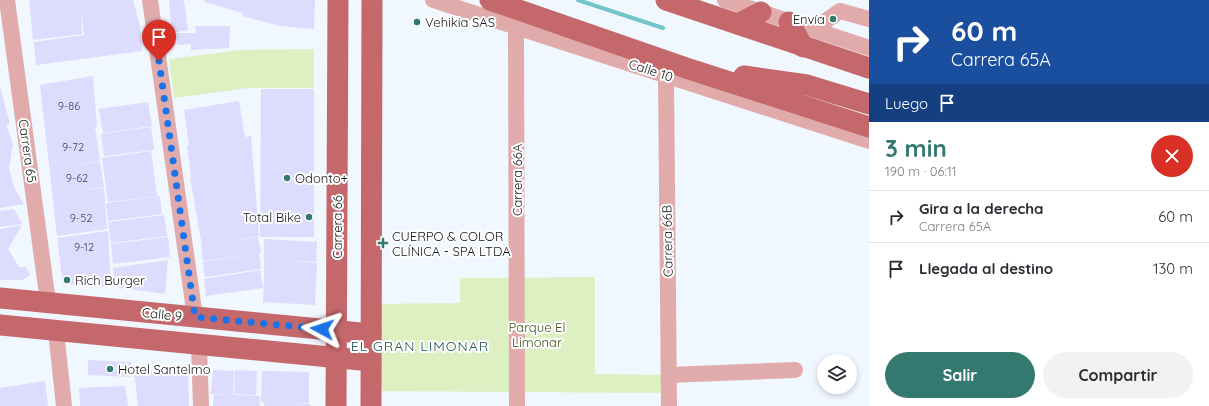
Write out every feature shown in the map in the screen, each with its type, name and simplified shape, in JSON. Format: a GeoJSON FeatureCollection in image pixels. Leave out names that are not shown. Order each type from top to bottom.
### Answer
{"type":"FeatureCollection","features":[{"type":"Feature","properties":{"kind":"main road","name":"Carrera 66"},"geometry":{"type":"LineString","coordinates":[[336,406],[338,0]]}},
{"type":"Feature","properties":{"kind":"main road"},"geometry":{"type":"LineString","coordinates":[[371,406],[372,0]]}},
{"type":"Feature","properties":{"kind":"main road","name":"Calle 10"},"geometry":{"type":"LineString","coordinates":[[490,0],[686,68],[869,127]]}},
{"type":"Feature","properties":{"kind":"main road"},"geometry":{"type":"LineString","coordinates":[[666,0],[869,68]]}},
{"type":"Feature","properties":{"kind":"main road"},"geometry":{"type":"LineString","coordinates":[[738,24],[761,12]]}},
{"type":"Feature","properties":{"kind":"main road"},"geometry":{"type":"LineString","coordinates":[[789,22],[803,46]]}},
{"type":"Feature","properties":{"kind":"main road"},"geometry":{"type":"LineString","coordinates":[[686,68],[807,85],[869,104]]}},
{"type":"Feature","properties":{"kind":"main road","name":"Calle 9"},"geometry":{"type":"LineString","coordinates":[[0,298],[371,334]]}},
{"type":"Feature","properties":{"kind":"main road","name":"Calle 9"},"geometry":{"type":"LineString","coordinates":[[0,325],[371,361]]}},
{"type":"Feature","properties":{"kind":"street","name":"Carrera 65"},"geometry":{"type":"LineString","coordinates":[[7,0],[48,302]]}},
{"type":"Feature","properties":{"kind":"street"},"geometry":{"type":"LineString","coordinates":[[150,0],[195,317]]}},
{"type":"Feature","properties":{"kind":"street","name":"Calle 10"},"geometry":{"type":"LineString","coordinates":[[433,0],[869,141]]}},
{"type":"Feature","properties":{"kind":"street"},"geometry":{"type":"LineString","coordinates":[[725,0],[869,48]]}},
{"type":"Feature","properties":{"kind":"street"},"geometry":{"type":"LineString","coordinates":[[814,29],[840,11],[869,19]]}},
{"type":"Feature","properties":{"kind":"street","name":"Carrera 66A"},"geometry":{"type":"LineString","coordinates":[[516,27],[518,287],[517,406]]}},
{"type":"Feature","properties":{"kind":"street","name":"Carrera 66B"},"geometry":{"type":"LineString","coordinates":[[666,75],[669,406]]}},
{"type":"Feature","properties":{"kind":"street"},"geometry":{"type":"LineString","coordinates":[[56,331],[64,406]]}},
{"type":"Feature","properties":{"kind":"street"},"geometry":{"type":"LineString","coordinates":[[199,345],[201,406]]}},
{"type":"Feature","properties":{"kind":"street"},"geometry":{"type":"LineString","coordinates":[[669,375],[795,370]]}},
{"type":"Feature","properties":{"kind":"green space"},"geometry":{"type":"Polygon","coordinates":[[[314,49],[314,88],[248,88],[174,98],[169,59],[240,50],[314,49]]]}},
{"type":"Feature","properties":{"kind":"green space","name":"Parque El Limonar"},"geometry":{"type":"Polygon","coordinates":[[[595,277],[595,374],[669,375],[669,393],[371,391],[371,304],[460,303],[460,278],[595,277]]]}},
{"type":"Feature","properties":{"kind":"building"},"geometry":{"type":"Polygon","coordinates":[[[29,0],[133,0],[140,26],[142,51],[36,65],[34,42],[84,35],[81,9],[82,34],[33,40],[29,0]]]}},
{"type":"Feature","properties":{"kind":"building"},"geometry":{"type":"Polygon","coordinates":[[[169,0],[184,0],[188,30],[172,33],[169,0]]]}},
{"type":"Feature","properties":{"kind":"building"},"geometry":{"type":"Polygon","coordinates":[[[205,0],[315,0],[314,29],[280,26],[242,16],[243,13],[204,2],[205,0]]]}},
{"type":"Feature","properties":{"kind":"building"},"geometry":{"type":"Polygon","coordinates":[[[195,26],[230,26],[229,48],[191,50],[191,44],[178,45],[177,33],[196,33],[195,26]]]}},
{"type":"Feature","properties":{"kind":"building"},"geometry":{"type":"Polygon","coordinates":[[[93,76],[97,127],[95,127],[100,161],[75,165],[100,162],[104,187],[77,191],[104,188],[107,229],[57,236],[40,85],[93,76]]]}},
{"type":"Feature","properties":{"kind":"building"},"geometry":{"type":"Polygon","coordinates":[[[0,87],[10,124],[6,124],[13,144],[9,168],[14,187],[24,204],[0,208],[0,87]]]}},
{"type":"Feature","properties":{"kind":"building"},"geometry":{"type":"Polygon","coordinates":[[[261,89],[314,89],[314,237],[260,237],[261,89]]]}},
{"type":"Feature","properties":{"kind":"building"},"geometry":{"type":"Polygon","coordinates":[[[239,101],[245,137],[251,136],[259,236],[218,243],[258,237],[261,253],[203,261],[202,246],[190,177],[197,176],[191,176],[187,146],[189,145],[184,110],[239,101]]]}},
{"type":"Feature","properties":{"kind":"building"},"geometry":{"type":"Polygon","coordinates":[[[148,102],[152,126],[103,133],[99,109],[148,102]]]}},
{"type":"Feature","properties":{"kind":"building"},"geometry":{"type":"Polygon","coordinates":[[[151,127],[154,150],[104,156],[101,134],[151,127]]]}},
{"type":"Feature","properties":{"kind":"building"},"geometry":{"type":"Polygon","coordinates":[[[151,151],[157,196],[108,202],[102,158],[151,151]]]}},
{"type":"Feature","properties":{"kind":"building"},"geometry":{"type":"Polygon","coordinates":[[[160,196],[162,214],[108,221],[106,203],[160,196]]]}},
{"type":"Feature","properties":{"kind":"building"},"geometry":{"type":"Polygon","coordinates":[[[14,209],[22,224],[0,227],[0,211],[14,209]]]}},
{"type":"Feature","properties":{"kind":"building"},"geometry":{"type":"Polygon","coordinates":[[[164,215],[167,236],[111,243],[108,222],[164,215]]]}},
{"type":"Feature","properties":{"kind":"building"},"geometry":{"type":"Polygon","coordinates":[[[22,225],[8,249],[19,267],[26,267],[30,275],[23,280],[0,280],[0,229],[22,225]]]}},
{"type":"Feature","properties":{"kind":"building"},"geometry":{"type":"Polygon","coordinates":[[[108,231],[111,287],[63,284],[57,238],[108,231]]]}},
{"type":"Feature","properties":{"kind":"building"},"geometry":{"type":"Polygon","coordinates":[[[168,237],[170,257],[113,264],[111,244],[168,237]]]}},
{"type":"Feature","properties":{"kind":"building"},"geometry":{"type":"Polygon","coordinates":[[[264,239],[317,242],[316,262],[285,261],[317,263],[315,305],[263,302],[264,239]]]}},
{"type":"Feature","properties":{"kind":"building"},"geometry":{"type":"Polygon","coordinates":[[[259,253],[261,269],[205,277],[203,262],[259,253]]]}},
{"type":"Feature","properties":{"kind":"building"},"geometry":{"type":"Polygon","coordinates":[[[168,260],[165,294],[115,287],[113,268],[168,260]]]}},
{"type":"Feature","properties":{"kind":"building"},"geometry":{"type":"Polygon","coordinates":[[[260,270],[263,288],[206,296],[204,279],[260,270]]]}},
{"type":"Feature","properties":{"kind":"building","name":"Hotel Santelmo"},"geometry":{"type":"Polygon","coordinates":[[[88,360],[131,362],[131,377],[88,375],[88,360]]]}},
{"type":"Feature","properties":{"kind":"building"},"geometry":{"type":"Polygon","coordinates":[[[188,370],[189,406],[138,406],[134,371],[188,370]]]}},
{"type":"Feature","properties":{"kind":"building"},"geometry":{"type":"Polygon","coordinates":[[[213,370],[234,371],[233,395],[260,396],[260,406],[213,406],[214,395],[228,395],[211,394],[213,370]]]}},
{"type":"Feature","properties":{"kind":"building"},"geometry":{"type":"Polygon","coordinates":[[[235,370],[257,371],[256,395],[234,394],[235,370]]]}},
{"type":"Feature","properties":{"kind":"building"},"geometry":{"type":"Polygon","coordinates":[[[262,371],[309,372],[309,403],[294,403],[310,404],[310,406],[264,406],[264,402],[261,402],[262,371]]]}},
{"type":"Feature","properties":{"kind":"building"},"geometry":{"type":"Polygon","coordinates":[[[45,381],[48,406],[0,406],[0,388],[45,381]]]}},
{"type":"Feature","properties":{"kind":"building"},"geometry":{"type":"Polygon","coordinates":[[[125,386],[128,406],[80,406],[79,388],[125,386]]]}},
{"type":"Feature","properties":{"kind":"waterway"},"geometry":{"type":"LineString","coordinates":[[578,0],[663,28]]}},
{"type":"Feature","properties":{"kind":"place","name":"Envía"},"geometry":{"type":"Point","coordinates":[833,19]}},
{"type":"Feature","properties":{"kind":"place","name":"Vehikia SAS"},"geometry":{"type":"Point","coordinates":[417,22]}},
{"type":"Feature","properties":{"kind":"place","name":"Odonto+"},"geometry":{"type":"Point","coordinates":[287,178]}},
{"type":"Feature","properties":{"kind":"place","name":"Total Bike"},"geometry":{"type":"Point","coordinates":[309,217]}},
{"type":"Feature","properties":{"kind":"place","name":"CUERPO & COLOR CLÍNICA - SPA LTDA"},"geometry":{"type":"Point","coordinates":[383,243]}},
{"type":"Feature","properties":{"kind":"place","name":"Rich Burger"},"geometry":{"type":"Point","coordinates":[67,280]}},
{"type":"Feature","properties":{"kind":"place","name":"Hotel Santelmo"},"geometry":{"type":"Point","coordinates":[110,369]}},
{"type":"Feature","properties":{"kind":"district","name":"EL GRAN LIMONAR"},"geometry":{"type":"Point","coordinates":[420,346]}},
{"type":"Feature","properties":{"kind":"route"},"geometry":{"type":"LineString","coordinates":[[159,61],[195,317],[322,329]]}}]}
